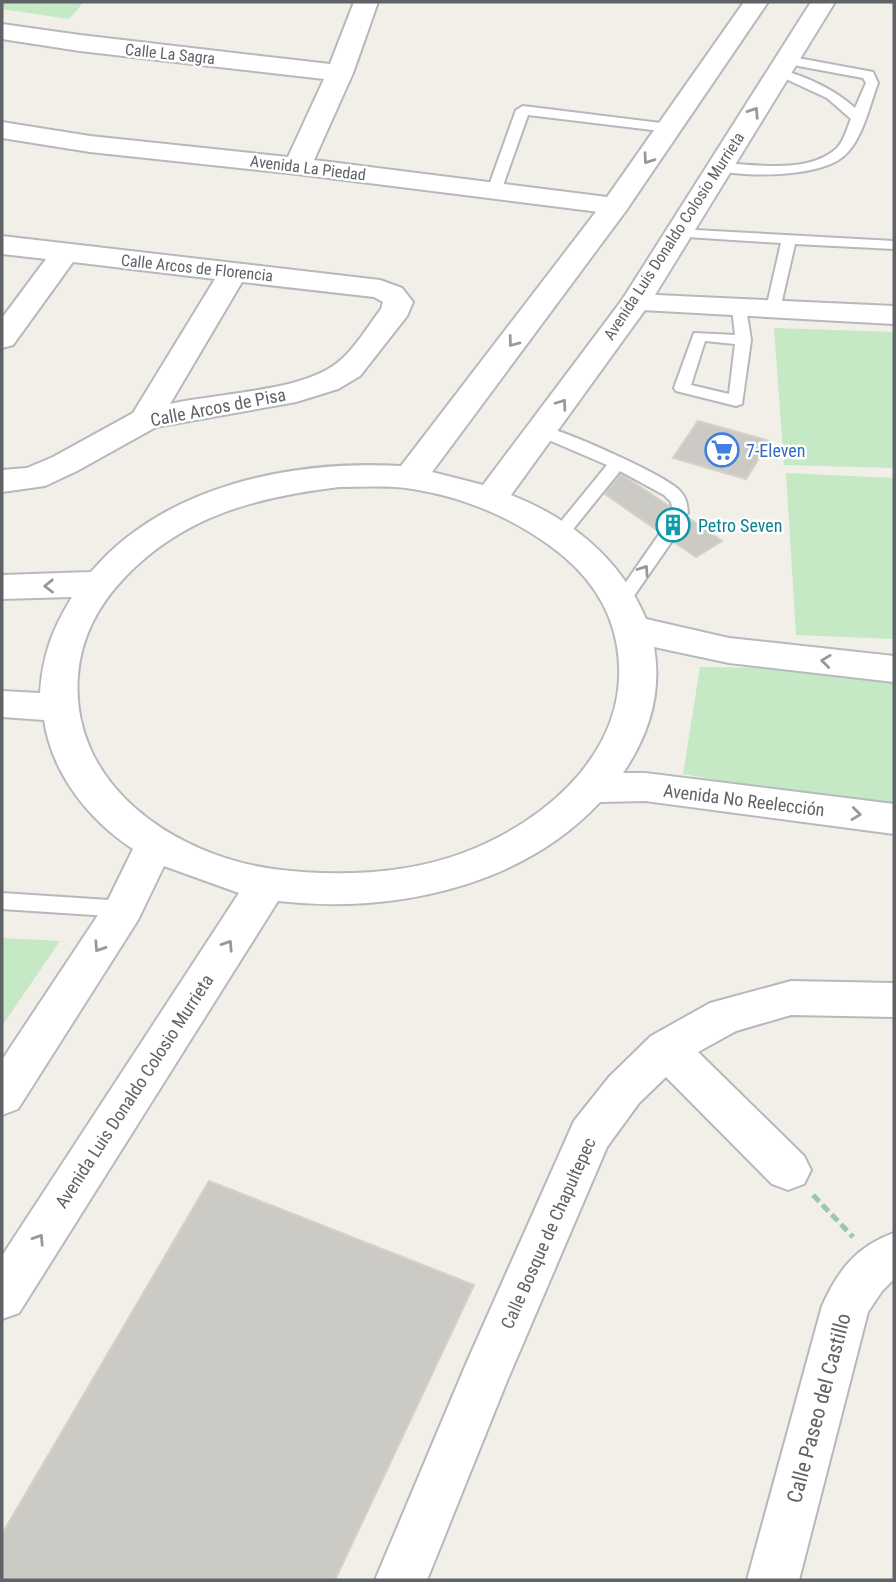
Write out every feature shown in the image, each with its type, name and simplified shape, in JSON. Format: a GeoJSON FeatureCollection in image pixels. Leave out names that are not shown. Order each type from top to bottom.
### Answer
{"type":"FeatureCollection","features":[{"type":"Feature","properties":{"kind":"main road"},"geometry":{"type":"LineString","coordinates":[[297,166],[340,73],[366,2]]}},
{"type":"Feature","properties":{"kind":"main road"},"geometry":{"type":"LineString","coordinates":[[411,478],[615,206],[756,2]]}},
{"type":"Feature","properties":{"kind":"main road","name":"Avenida Luis Donaldo Colosio Murrieta"},"geometry":{"type":"LineString","coordinates":[[491,498],[635,303],[823,2]]}},
{"type":"Feature","properties":{"kind":"main road","name":"Calle La Sagra"},"geometry":{"type":"LineString","coordinates":[[2,31],[80,43],[340,73]]}},
{"type":"Feature","properties":{"kind":"main road","name":"Avenida La Piedad"},"geometry":{"type":"LineString","coordinates":[[2,130],[90,144],[297,166],[615,206]]}},
{"type":"Feature","properties":{"kind":"main road","name":"Calle Arcos de Florencia"},"geometry":{"type":"LineString","coordinates":[[2,244],[380,289],[392,294]]}},
{"type":"Feature","properties":{"kind":"main road"},"geometry":{"type":"LineString","coordinates":[[2,338],[65,253]]}},
{"type":"Feature","properties":{"kind":"main road"},"geometry":{"type":"LineString","coordinates":[[145,420],[234,271]]}},
{"type":"Feature","properties":{"kind":"main road","name":"Calle Arcos de Pisa"},"geometry":{"type":"LineString","coordinates":[[2,481],[33,478],[65,464],[145,420],[191,409],[296,392],[327,382],[349,369],[396,310],[398,302],[392,294]]}},
{"type":"Feature","properties":{"kind":"main road"},"geometry":{"type":"LineString","coordinates":[[635,303],[894,315]]}},
{"type":"Feature","properties":{"kind":"main road"},"geometry":{"type":"LineString","coordinates":[[339,476],[411,478],[491,498],[527,514],[560,534],[596,565],[627,615],[640,668],[636,709],[620,750],[593,788],[546,829],[487,862],[416,883],[342,890],[267,884],[226,875],[155,844],[105,804],[72,758],[57,708],[59,664],[72,623],[97,584],[143,541],[201,508],[280,484],[339,476]]}},
{"type":"Feature","properties":{"kind":"main road"},"geometry":{"type":"LineString","coordinates":[[2,587],[97,584]]}},
{"type":"Feature","properties":{"kind":"main road"},"geometry":{"type":"LineString","coordinates":[[627,615],[668,640],[894,669]]}},
{"type":"Feature","properties":{"kind":"main road"},"geometry":{"type":"LineString","coordinates":[[2,704],[57,708]]}},
{"type":"Feature","properties":{"kind":"main road","name":"Avenida No Reelección"},"geometry":{"type":"LineString","coordinates":[[593,788],[645,787],[894,819]]}},
{"type":"Feature","properties":{"kind":"main road"},"geometry":{"type":"LineString","coordinates":[[2,1096],[124,909],[155,844]]}},
{"type":"Feature","properties":{"kind":"main road","name":"Avenida Luis Donaldo Colosio Murrieta"},"geometry":{"type":"LineString","coordinates":[[2,1297],[267,884]]}},
{"type":"Feature","properties":{"kind":"main road","name":"Calle Bosque de Chapultepec"},"geometry":{"type":"LineString","coordinates":[[401,1580],[483,1381],[590,1135],[624,1090],[666,1049],[725,1016],[790,999],[894,1000]]}},
{"type":"Feature","properties":{"kind":"main road"},"geometry":{"type":"LineString","coordinates":[[666,1049],[788,1170]]}},
{"type":"Feature","properties":{"kind":"main road","name":"Calle Paseo del Castillo"},"geometry":{"type":"LineString","coordinates":[[773,1580],[845,1306],[861,1278],[886,1258]]}},
{"type":"Feature","properties":{"kind":"lane"},"geometry":{"type":"LineString","coordinates":[[783,67],[843,101],[858,118]]}},
{"type":"Feature","properties":{"kind":"lane"},"geometry":{"type":"LineString","coordinates":[[718,167],[774,169],[818,165],[844,151],[872,83],[869,75],[783,67]]}},
{"type":"Feature","properties":{"kind":"lane"},"geometry":{"type":"LineString","coordinates":[[495,191],[523,110],[668,128]]}},
{"type":"Feature","properties":{"kind":"lane"},"geometry":{"type":"LineString","coordinates":[[677,233],[894,245]]}},
{"type":"Feature","properties":{"kind":"lane"},"geometry":{"type":"LineString","coordinates":[[773,309],[789,239]]}},
{"type":"Feature","properties":{"kind":"lane"},"geometry":{"type":"LineString","coordinates":[[739,308],[743,340],[736,401],[682,388],[699,336],[743,340]]}},
{"type":"Feature","properties":{"kind":"lane"},"geometry":{"type":"LineString","coordinates":[[543,431],[648,477],[670,491],[679,501],[680,513]]}},
{"type":"Feature","properties":{"kind":"lane"},"geometry":{"type":"LineString","coordinates":[[560,534],[616,465]]}},
{"type":"Feature","properties":{"kind":"lane"},"geometry":{"type":"LineString","coordinates":[[627,615],[666,537]]}},
{"type":"Feature","properties":{"kind":"lane"},"geometry":{"type":"LineString","coordinates":[[2,901],[124,909]]}},
{"type":"Feature","properties":{"kind":"path"},"geometry":{"type":"LineString","coordinates":[[788,1170],[886,1258]]}},
{"type":"Feature","properties":{"kind":"green space"},"geometry":{"type":"Polygon","coordinates":[[[2,2],[84,2],[69,19],[2,9],[2,2]]]}},
{"type":"Feature","properties":{"kind":"green space"},"geometry":{"type":"Polygon","coordinates":[[[774,328],[894,332],[894,468],[784,465],[774,328]]]}},
{"type":"Feature","properties":{"kind":"green space"},"geometry":{"type":"Polygon","coordinates":[[[786,473],[894,478],[894,639],[796,635],[786,473]]]}},
{"type":"Feature","properties":{"kind":"green space"},"geometry":{"type":"Polygon","coordinates":[[[700,667],[894,669],[894,812],[683,774],[700,667]]]}},
{"type":"Feature","properties":{"kind":"green space"},"geometry":{"type":"Polygon","coordinates":[[[2,938],[60,941],[2,1026],[2,938]]]}},
{"type":"Feature","properties":{"kind":"building","name":"7-Eleven"},"geometry":{"type":"Polygon","coordinates":[[[698,421],[770,441],[746,479],[673,458],[698,421]]]}},
{"type":"Feature","properties":{"kind":"building","name":"Petro Seven"},"geometry":{"type":"Polygon","coordinates":[[[621,474],[669,506],[673,519],[679,521],[687,517],[722,541],[696,557],[674,542],[676,536],[673,531],[658,531],[605,494],[621,474]]]}},
{"type":"Feature","properties":{"kind":"building"},"geometry":{"type":"Polygon","coordinates":[[[209,1181],[474,1285],[335,1580],[2,1580],[2,1534],[209,1181]]]}},
{"type":"Feature","properties":{"kind":"place","name":"7-Eleven"},"geometry":{"type":"Point","coordinates":[722,450]}},
{"type":"Feature","properties":{"kind":"place","name":"Petro Seven"},"geometry":{"type":"Point","coordinates":[673,525]}}]}
